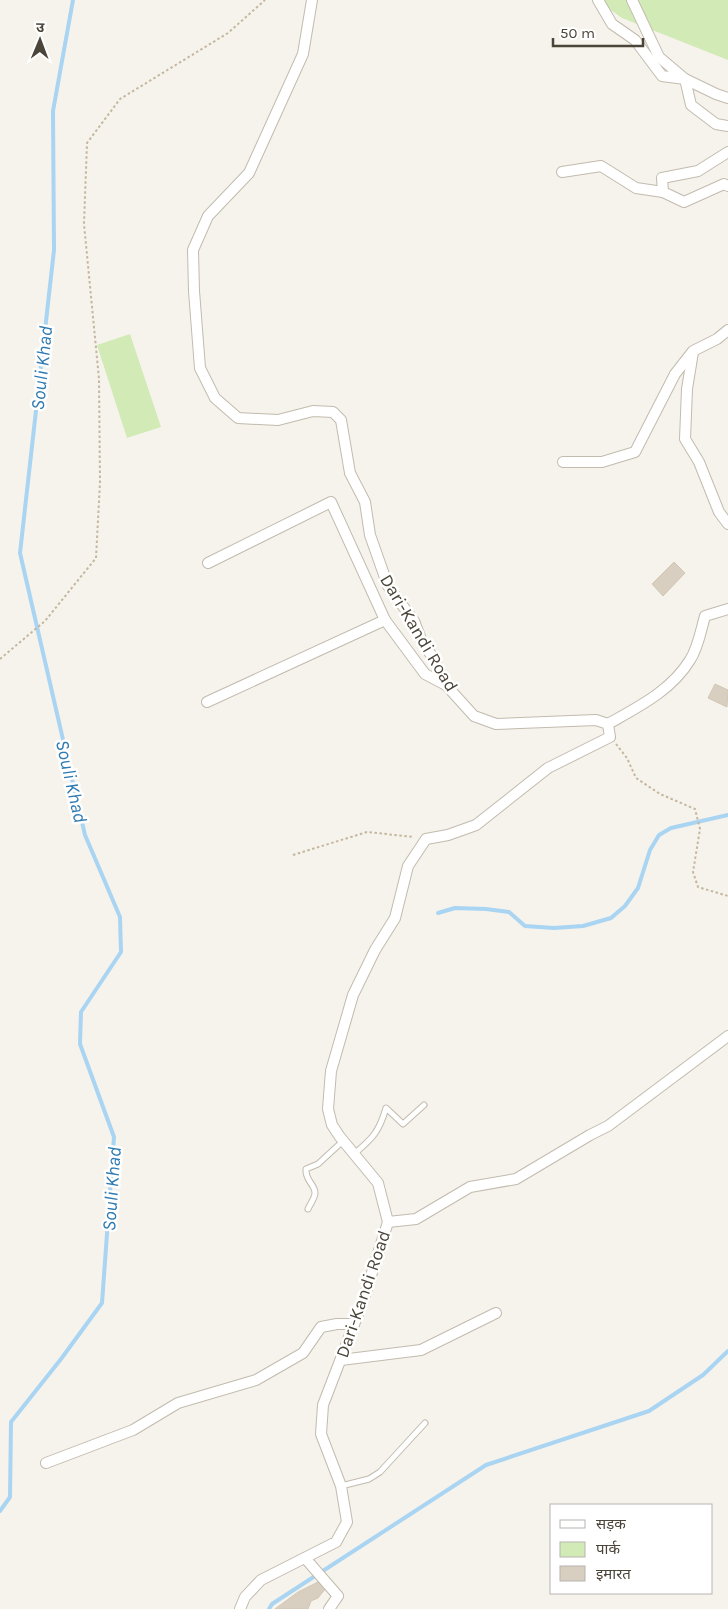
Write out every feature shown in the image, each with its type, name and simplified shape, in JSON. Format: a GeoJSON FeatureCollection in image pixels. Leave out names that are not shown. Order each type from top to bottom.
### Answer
{"type":"FeatureCollection","features":[{"type":"Feature","properties":{"kind":"street","name":"Dari-Kandi Road"},"geometry":{"type":"LineString","coordinates":[[312,0],[303,54],[249,173],[208,216],[193,250],[200,368],[215,398],[238,418],[278,420],[313,411],[333,412],[342,420],[350,473],[365,502],[370,535],[388,586],[414,621],[421,639],[446,685],[474,716],[496,724],[596,720],[608,724]]}},
{"type":"Feature","properties":{"kind":"street"},"geometry":{"type":"LineString","coordinates":[[598,0],[612,24],[636,40],[662,76],[685,79]]}},
{"type":"Feature","properties":{"kind":"street"},"geometry":{"type":"LineString","coordinates":[[632,0],[659,57],[685,79],[728,98]]}},
{"type":"Feature","properties":{"kind":"street"},"geometry":{"type":"LineString","coordinates":[[685,79],[690,105],[716,124],[728,126]]}},
{"type":"Feature","properties":{"kind":"street"},"geometry":{"type":"LineString","coordinates":[[663,192],[662,178],[698,171],[728,152]]}},
{"type":"Feature","properties":{"kind":"street"},"geometry":{"type":"LineString","coordinates":[[562,172],[602,166],[636,188],[663,192],[684,202],[724,184],[728,186]]}},
{"type":"Feature","properties":{"kind":"street"},"geometry":{"type":"LineString","coordinates":[[562,462],[602,462],[634,452],[675,374],[693,351],[717,339],[728,330]]}},
{"type":"Feature","properties":{"kind":"street"},"geometry":{"type":"LineString","coordinates":[[693,351],[687,389],[685,439],[699,462],[719,512],[728,524]]}},
{"type":"Feature","properties":{"kind":"street"},"geometry":{"type":"LineString","coordinates":[[208,563],[330,502],[385,620],[425,674],[446,685]]}},
{"type":"Feature","properties":{"kind":"street"},"geometry":{"type":"LineString","coordinates":[[426,839],[448,835],[476,825],[548,768],[610,737],[608,724],[657,695],[677,679],[691,658],[705,616],[727,610]]}},
{"type":"Feature","properties":{"kind":"street"},"geometry":{"type":"LineString","coordinates":[[207,702],[385,620]]}},
{"type":"Feature","properties":{"kind":"street","name":"Dari-Kandi Road"},"geometry":{"type":"LineString","coordinates":[[240,1609],[245,1596],[261,1580],[336,1542],[347,1522],[341,1486],[320,1434],[324,1405],[376,1262],[388,1222],[378,1183],[343,1141],[332,1124],[328,1109],[331,1071],[353,995],[375,950],[395,918],[408,866],[426,839]]}},
{"type":"Feature","properties":{"kind":"street"},"geometry":{"type":"LineString","coordinates":[[388,1222],[416,1219],[470,1187],[516,1179],[608,1126],[728,1036]]}},
{"type":"Feature","properties":{"kind":"street"},"geometry":{"type":"LineString","coordinates":[[340,1360],[421,1350],[496,1313]]}},
{"type":"Feature","properties":{"kind":"street"},"geometry":{"type":"LineString","coordinates":[[46,1463],[133,1430],[178,1403],[256,1380],[304,1353],[321,1327],[337,1324],[354,1324]]}},
{"type":"Feature","properties":{"kind":"street"},"geometry":{"type":"LineString","coordinates":[[305,1558],[338,1596],[329,1609]]}},
{"type":"Feature","properties":{"kind":"lane"},"geometry":{"type":"LineString","coordinates":[[354,1154],[373,1138],[386,1108],[404,1124],[424,1105]]}},
{"type":"Feature","properties":{"kind":"lane"},"geometry":{"type":"LineString","coordinates":[[308,1209],[315,1195],[314,1189],[306,1176],[306,1169],[318,1164],[343,1141]]}},
{"type":"Feature","properties":{"kind":"lane"},"geometry":{"type":"LineString","coordinates":[[341,1486],[369,1479],[380,1472],[425,1423]]}},
{"type":"Feature","properties":{"kind":"path"},"geometry":{"type":"LineString","coordinates":[[0,659],[44,621],[96,558],[100,482],[99,379],[84,224],[87,142],[120,98],[228,33],[265,0]]}},
{"type":"Feature","properties":{"kind":"path"},"geometry":{"type":"LineString","coordinates":[[610,737],[627,758],[636,778],[660,794],[695,809],[700,829],[693,872],[698,887],[728,896]]}},
{"type":"Feature","properties":{"kind":"path"},"geometry":{"type":"LineString","coordinates":[[293,855],[367,832],[426,839]]}},
{"type":"Feature","properties":{"kind":"green space"},"geometry":{"type":"Polygon","coordinates":[[[597,0],[728,0],[728,60],[622,18],[597,0]]]}},
{"type":"Feature","properties":{"kind":"green space"},"geometry":{"type":"Polygon","coordinates":[[[130,334],[161,427],[127,438],[97,345],[130,334]]]}},
{"type":"Feature","properties":{"kind":"building"},"geometry":{"type":"Polygon","coordinates":[[[674,562],[685,573],[663,596],[652,584],[674,562]]]}},
{"type":"Feature","properties":{"kind":"building"},"geometry":{"type":"Polygon","coordinates":[[[715,684],[728,690],[727,707],[708,698],[715,684]]]}},
{"type":"Feature","properties":{"kind":"building"},"geometry":{"type":"Polygon","coordinates":[[[318,1582],[326,1588],[318,1598],[311,1601],[308,1609],[275,1609],[298,1592],[318,1582]]]}},
{"type":"Feature","properties":{"kind":"waterway","name":"Souli Khad"},"geometry":{"type":"LineString","coordinates":[[0,1511],[10,1497],[11,1422],[102,1303],[114,1137],[80,1044],[81,1012],[121,952],[120,917],[85,835],[20,553],[54,250],[53,111],[73,0]]}},
{"type":"Feature","properties":{"kind":"waterway"},"geometry":{"type":"LineString","coordinates":[[438,913],[455,908],[486,909],[509,912],[525,926],[554,928],[583,926],[611,918],[625,906],[638,888],[650,850],[659,835],[671,828],[728,815]]}},
{"type":"Feature","properties":{"kind":"waterway"},"geometry":{"type":"LineString","coordinates":[[269,1609],[272,1604],[486,1465],[649,1411],[703,1375],[728,1351]]}}]}
